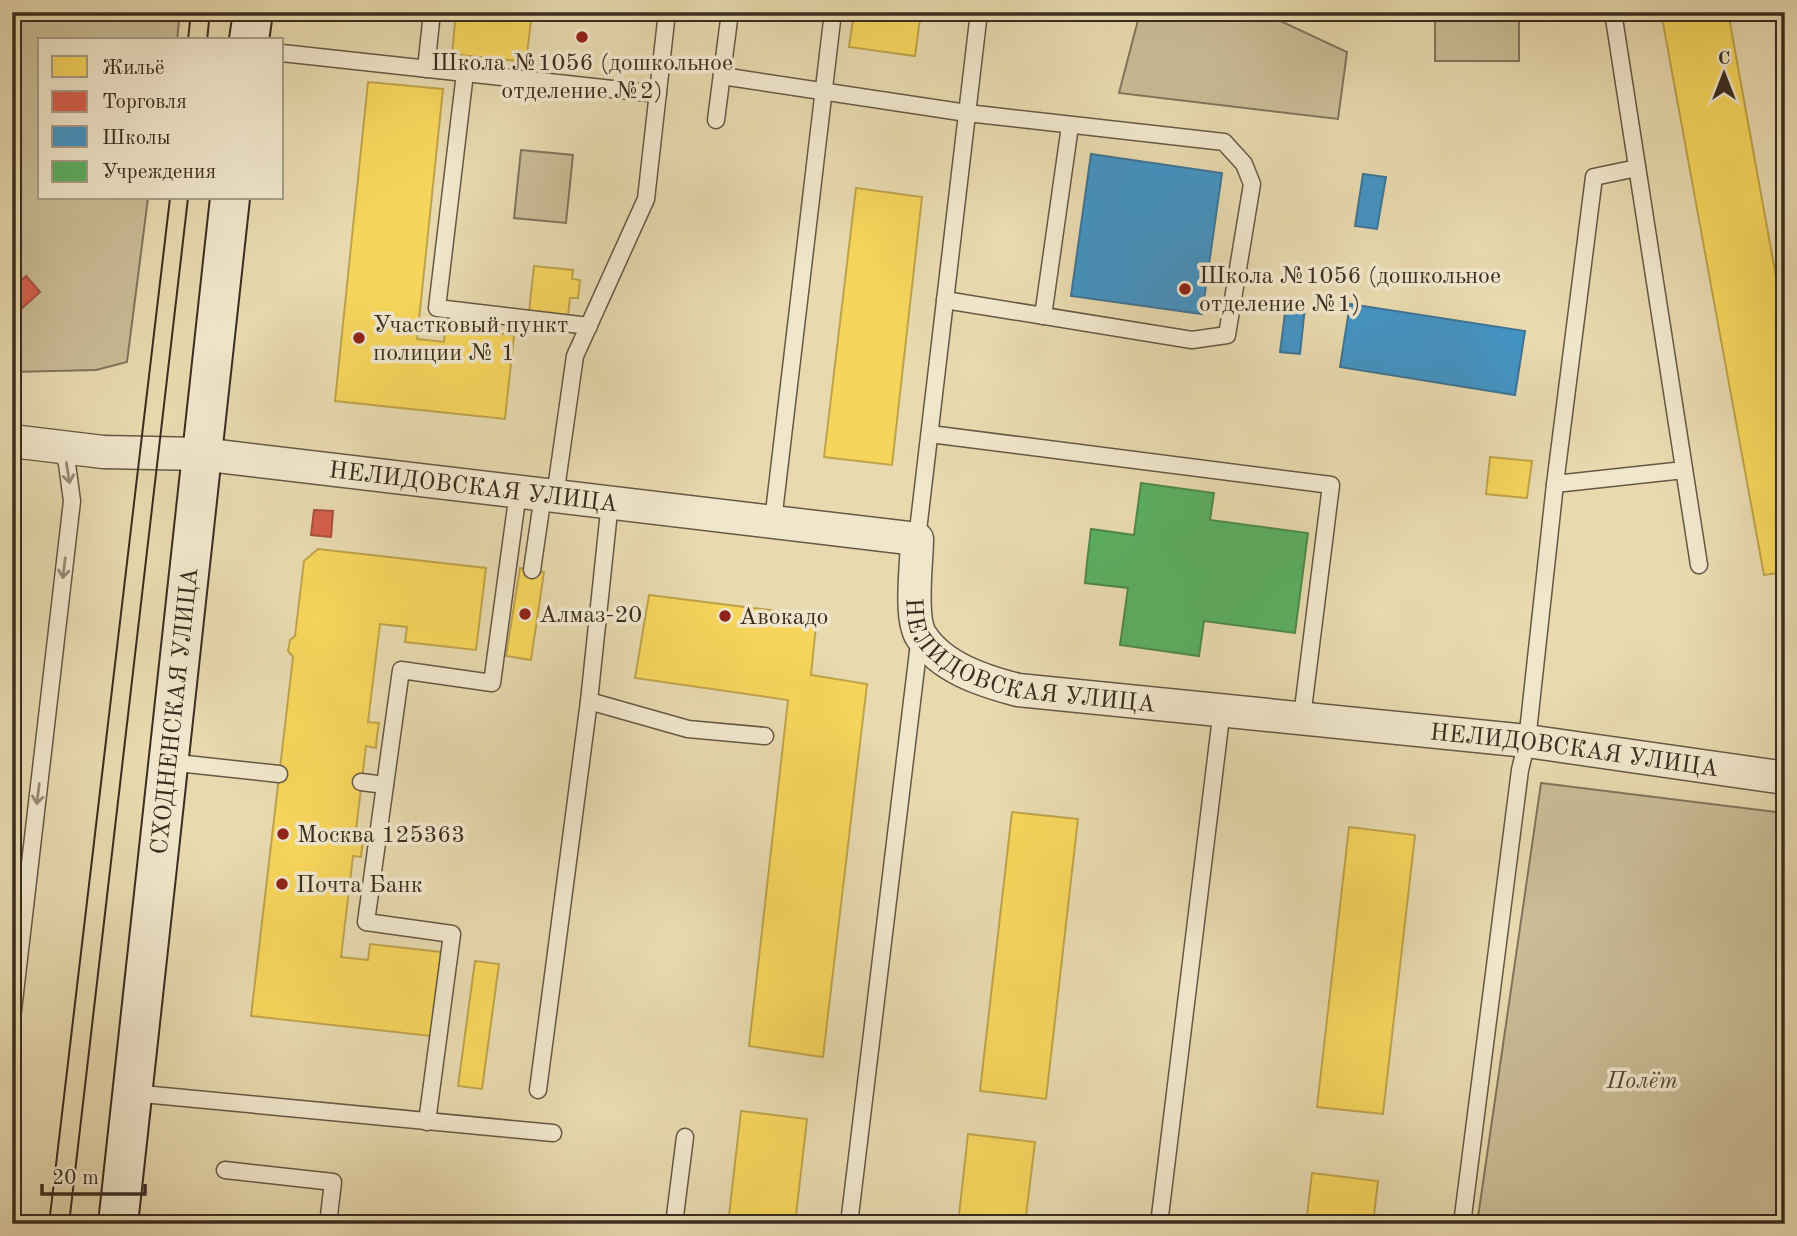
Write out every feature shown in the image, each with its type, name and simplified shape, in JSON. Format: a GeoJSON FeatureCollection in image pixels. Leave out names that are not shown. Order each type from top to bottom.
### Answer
{"type":"FeatureCollection","features":[{"type":"Feature","properties":{"kind":"main road"},"geometry":{"type":"LineString","coordinates":[[249,38],[253,12]]}},
{"type":"Feature","properties":{"kind":"main road","name":"СХОДНЕНСКАЯ УЛИЦА"},"geometry":{"type":"LineString","coordinates":[[117,1224],[230,200]]}},
{"type":"Feature","properties":{"kind":"street","name":"НЕЛИДОВСКАЯ УЛИЦА"},"geometry":{"type":"LineString","coordinates":[[12,441],[103,452],[201,454],[918,539],[915,606],[920,635],[956,668],[1018,690],[1527,741],[1785,778]]}},
{"type":"Feature","properties":{"kind":"lane"},"geometry":{"type":"LineString","coordinates":[[426,69],[432,12]]}},
{"type":"Feature","properties":{"kind":"lane"},"geometry":{"type":"LineString","coordinates":[[427,1122],[452,934],[366,922],[401,670],[492,682],[575,356],[646,200],[667,12]]}},
{"type":"Feature","properties":{"kind":"lane"},"geometry":{"type":"LineString","coordinates":[[716,120],[730,12]]}},
{"type":"Feature","properties":{"kind":"lane"},"geometry":{"type":"LineString","coordinates":[[773,521],[833,12]]}},
{"type":"Feature","properties":{"kind":"lane"},"geometry":{"type":"LineString","coordinates":[[918,539],[979,12]]}},
{"type":"Feature","properties":{"kind":"lane"},"geometry":{"type":"LineString","coordinates":[[1613,12],[1699,565]]}},
{"type":"Feature","properties":{"kind":"lane"},"geometry":{"type":"LineString","coordinates":[[284,53],[658,94]]}},
{"type":"Feature","properties":{"kind":"lane"},"geometry":{"type":"LineString","coordinates":[[465,73],[438,308],[589,326]]}},
{"type":"Feature","properties":{"kind":"lane"},"geometry":{"type":"LineString","coordinates":[[722,76],[967,113],[1224,142],[1244,164],[1252,184],[1227,335],[1192,340],[945,300]]}},
{"type":"Feature","properties":{"kind":"lane"},"geometry":{"type":"LineString","coordinates":[[1043,316],[1070,126]]}},
{"type":"Feature","properties":{"kind":"lane"},"geometry":{"type":"LineString","coordinates":[[1462,1224],[1520,770],[1527,741],[1555,484],[1594,177],[1637,167]]}},
{"type":"Feature","properties":{"kind":"lane"},"geometry":{"type":"LineString","coordinates":[[930,434],[1331,485],[1302,717]]}},
{"type":"Feature","properties":{"kind":"lane"},"geometry":{"type":"LineString","coordinates":[[12,1019],[72,501],[68,464],[61,446]]}},
{"type":"Feature","properties":{"kind":"lane"},"geometry":{"type":"LineString","coordinates":[[1555,484],[1684,470]]}},
{"type":"Feature","properties":{"kind":"lane"},"geometry":{"type":"LineString","coordinates":[[532,570],[538,494]]}},
{"type":"Feature","properties":{"kind":"lane"},"geometry":{"type":"LineString","coordinates":[[538,1090],[589,701],[610,502]]}},
{"type":"Feature","properties":{"kind":"lane"},"geometry":{"type":"LineString","coordinates":[[849,1224],[912,681],[920,635]]}},
{"type":"Feature","properties":{"kind":"lane"},"geometry":{"type":"LineString","coordinates":[[589,701],[688,729],[765,736]]}},
{"type":"Feature","properties":{"kind":"lane"},"geometry":{"type":"LineString","coordinates":[[1160,1224],[1222,709]]}},
{"type":"Feature","properties":{"kind":"lane"},"geometry":{"type":"LineString","coordinates":[[168,762],[279,774]]}},
{"type":"Feature","properties":{"kind":"lane"},"geometry":{"type":"LineString","coordinates":[[361,782],[385,785]]}},
{"type":"Feature","properties":{"kind":"lane"},"geometry":{"type":"LineString","coordinates":[[132,1093],[553,1133]]}},
{"type":"Feature","properties":{"kind":"lane"},"geometry":{"type":"LineString","coordinates":[[674,1224],[685,1137]]}},
{"type":"Feature","properties":{"kind":"lane"},"geometry":{"type":"LineString","coordinates":[[225,1170],[332,1182],[328,1224]]}},
{"type":"Feature","properties":{"kind":"green space"},"geometry":{"type":"Polygon","coordinates":[[[12,12],[180,12],[177,38],[38,38],[38,200],[148,200],[127,362],[96,370],[12,372],[12,12]]]}},
{"type":"Feature","properties":{"kind":"green space"},"geometry":{"type":"Polygon","coordinates":[[[1179,12],[1261,12],[1347,52],[1338,119],[1119,93],[1138,20],[1179,12]]]}},
{"type":"Feature","properties":{"kind":"green space"},"geometry":{"type":"Polygon","coordinates":[[[1435,12],[1519,12],[1519,61],[1435,61],[1435,12]]]}},
{"type":"Feature","properties":{"kind":"green space"},"geometry":{"type":"Polygon","coordinates":[[[521,150],[573,155],[566,223],[514,218],[521,150]]]}},
{"type":"Feature","properties":{"kind":"green space","name":"Полёт"},"geometry":{"type":"Polygon","coordinates":[[[1541,783],[1785,813],[1785,1224],[1477,1224],[1541,783]]]}},
{"type":"Feature","properties":{"kind":"building: Жильё"},"geometry":{"type":"Polygon","coordinates":[[[456,12],[532,12],[526,62],[452,54],[456,12]]]}},
{"type":"Feature","properties":{"kind":"building: Жильё"},"geometry":{"type":"Polygon","coordinates":[[[854,12],[921,12],[915,56],[849,47],[854,12]]]}},
{"type":"Feature","properties":{"kind":"building: Жильё"},"geometry":{"type":"Polygon","coordinates":[[[1661,12],[1728,12],[1785,326],[1785,572],[1764,575],[1661,12]]]}},
{"type":"Feature","properties":{"kind":"building: Жильё"},"geometry":{"type":"Polygon","coordinates":[[[368,82],[443,89],[417,339],[444,342],[445,328],[514,335],[505,419],[335,401],[368,82]]]}},
{"type":"Feature","properties":{"kind":"building: Жильё"},"geometry":{"type":"Polygon","coordinates":[[[856,188],[922,197],[892,465],[824,457],[856,188]]]}},
{"type":"Feature","properties":{"kind":"building: Жильё"},"geometry":{"type":"Polygon","coordinates":[[[534,266],[573,270],[572,279],[580,280],[578,298],[570,298],[568,316],[529,312],[534,266]]]}},
{"type":"Feature","properties":{"kind":"building: Жильё"},"geometry":{"type":"Polygon","coordinates":[[[1490,457],[1532,461],[1527,498],[1486,494],[1490,457]]]}},
{"type":"Feature","properties":{"kind":"building: Жильё"},"geometry":{"type":"Polygon","coordinates":[[[318,549],[486,568],[476,650],[405,642],[407,627],[380,624],[368,722],[379,723],[376,748],[366,746],[356,830],[364,831],[361,857],[353,856],[341,957],[368,960],[370,944],[441,952],[431,1036],[251,1016],[293,657],[288,651],[290,640],[295,636],[304,561],[318,549]]]}},
{"type":"Feature","properties":{"kind":"building: Жильё","name":"Алмаз-20"},"geometry":{"type":"Polygon","coordinates":[[[520,568],[544,572],[531,660],[506,656],[520,568]]]}},
{"type":"Feature","properties":{"kind":"building: Жильё"},"geometry":{"type":"Polygon","coordinates":[[[649,595],[817,616],[811,675],[867,684],[823,1057],[749,1046],[788,700],[635,678],[649,595]]]}},
{"type":"Feature","properties":{"kind":"building: Жильё"},"geometry":{"type":"Polygon","coordinates":[[[1012,812],[1078,819],[1046,1099],[980,1091],[1012,812]]]}},
{"type":"Feature","properties":{"kind":"building: Жильё"},"geometry":{"type":"Polygon","coordinates":[[[1349,827],[1415,835],[1383,1114],[1317,1107],[1349,827]]]}},
{"type":"Feature","properties":{"kind":"building: Жильё"},"geometry":{"type":"Polygon","coordinates":[[[475,961],[499,964],[482,1089],[458,1086],[475,961]]]}},
{"type":"Feature","properties":{"kind":"building: Жильё"},"geometry":{"type":"Polygon","coordinates":[[[741,1111],[807,1119],[795,1224],[728,1224],[741,1111]]]}},
{"type":"Feature","properties":{"kind":"building: Жильё"},"geometry":{"type":"Polygon","coordinates":[[[968,1134],[1035,1142],[1025,1224],[958,1224],[968,1134]]]}},
{"type":"Feature","properties":{"kind":"building: Жильё"},"geometry":{"type":"Polygon","coordinates":[[[1312,1173],[1378,1181],[1373,1224],[1306,1224],[1312,1173]]]}},
{"type":"Feature","properties":{"kind":"building: Торговля"},"geometry":{"type":"Polygon","coordinates":[[[26,276],[40,292],[20,310],[12,301],[12,288],[26,276]]]}},
{"type":"Feature","properties":{"kind":"building: Торговля"},"geometry":{"type":"Polygon","coordinates":[[[314,510],[333,511],[331,537],[311,535],[314,510]]]}},
{"type":"Feature","properties":{"kind":"building: Школы"},"geometry":{"type":"Polygon","coordinates":[[[1091,154],[1222,173],[1202,314],[1071,296],[1091,154]]]}},
{"type":"Feature","properties":{"kind":"building: Школы"},"geometry":{"type":"Polygon","coordinates":[[[1363,174],[1386,177],[1377,229],[1355,226],[1363,174]]]}},
{"type":"Feature","properties":{"kind":"building: Школы"},"geometry":{"type":"Polygon","coordinates":[[[1350,304],[1525,331],[1515,395],[1340,367],[1350,304]]]}},
{"type":"Feature","properties":{"kind":"building: Школы"},"geometry":{"type":"Polygon","coordinates":[[[1286,305],[1305,307],[1300,354],[1280,352],[1286,305]]]}},
{"type":"Feature","properties":{"kind":"building: Учреждения"},"geometry":{"type":"Polygon","coordinates":[[[1141,483],[1214,493],[1210,520],[1308,533],[1295,633],[1204,621],[1199,656],[1120,645],[1128,588],[1085,583],[1091,529],[1134,535],[1141,483]]]}},
{"type":"Feature","properties":{"kind":"tram line"},"geometry":{"type":"LineString","coordinates":[[188,38],[191,12]]}},
{"type":"Feature","properties":{"kind":"tram line"},"geometry":{"type":"LineString","coordinates":[[207,38],[210,12]]}},
{"type":"Feature","properties":{"kind":"tram line"},"geometry":{"type":"LineString","coordinates":[[49,1224],[170,200]]}},
{"type":"Feature","properties":{"kind":"tram line"},"geometry":{"type":"LineString","coordinates":[[69,1224],[188,200]]}},
{"type":"Feature","properties":{"kind":"place","name":"Школа №1056 (дошкольное отделение №2)"},"geometry":{"type":"Point","coordinates":[582,37]}},
{"type":"Feature","properties":{"kind":"place","name":"Школа №1056 (дошкольное отделение №1)"},"geometry":{"type":"Point","coordinates":[1185,289]}},
{"type":"Feature","properties":{"kind":"place","name":"Участковый пункт полиции № 1"},"geometry":{"type":"Point","coordinates":[359,338]}},
{"type":"Feature","properties":{"kind":"place","name":"Алмаз-20"},"geometry":{"type":"Point","coordinates":[525,614]}},
{"type":"Feature","properties":{"kind":"place","name":"Авокадо"},"geometry":{"type":"Point","coordinates":[725,616]}},
{"type":"Feature","properties":{"kind":"place","name":"Москва 125363"},"geometry":{"type":"Point","coordinates":[283,834]}},
{"type":"Feature","properties":{"kind":"place","name":"Почта Банк"},"geometry":{"type":"Point","coordinates":[282,884]}}]}
